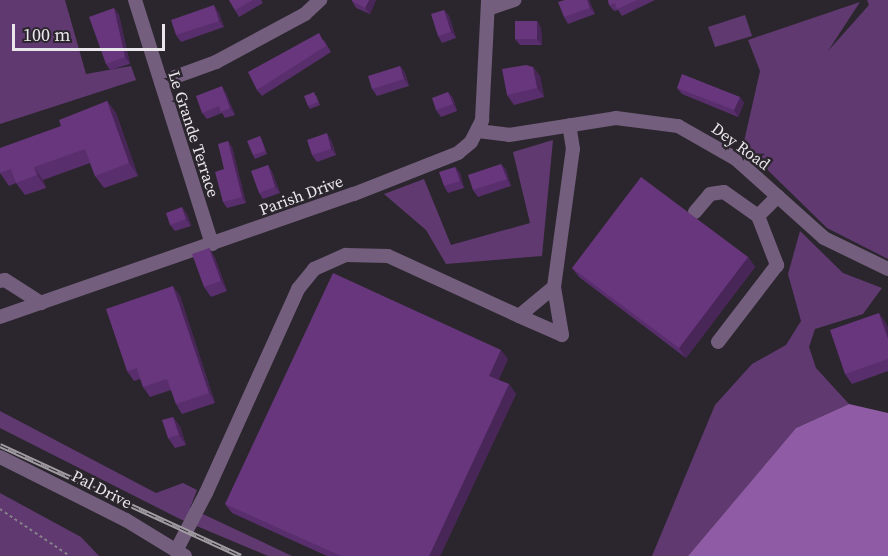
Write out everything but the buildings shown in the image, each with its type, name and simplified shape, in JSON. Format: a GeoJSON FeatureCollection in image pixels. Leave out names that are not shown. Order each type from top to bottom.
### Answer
{"type":"FeatureCollection","features":[{"type":"Feature","properties":{"kind":"street","name":"Le Grande Terrace"},"geometry":{"type":"LineString","coordinates":[[135,0],[212,244]]}},
{"type":"Feature","properties":{"kind":"street"},"geometry":{"type":"LineString","coordinates":[[161,82],[216,62],[305,14],[320,0]]}},
{"type":"Feature","properties":{"kind":"street"},"geometry":{"type":"LineString","coordinates":[[478,131],[484,108],[488,5],[514,0]]}},
{"type":"Feature","properties":{"kind":"street","name":"Dey Road"},"geometry":{"type":"LineString","coordinates":[[478,131],[509,135],[568,125],[637,118],[678,126],[718,145],[824,238],[888,269]]}},
{"type":"Feature","properties":{"kind":"street"},"geometry":{"type":"LineString","coordinates":[[180,553],[298,289],[314,269],[346,255],[388,256],[562,335],[555,287],[573,149],[568,125]]}},
{"type":"Feature","properties":{"kind":"street","name":"Parish Drive"},"geometry":{"type":"LineString","coordinates":[[0,317],[212,244],[447,158],[466,147],[478,131]]}},
{"type":"Feature","properties":{"kind":"street"},"geometry":{"type":"LineString","coordinates":[[695,212],[717,190],[758,216],[777,265],[718,342]]}},
{"type":"Feature","properties":{"kind":"street"},"geometry":{"type":"LineString","coordinates":[[758,216],[778,196]]}},
{"type":"Feature","properties":{"kind":"street"},"geometry":{"type":"LineString","coordinates":[[0,281],[5,280],[41,303]]}},
{"type":"Feature","properties":{"kind":"street"},"geometry":{"type":"LineString","coordinates":[[519,316],[555,287]]}},
{"type":"Feature","properties":{"kind":"street","name":"Pal Drive"},"geometry":{"type":"LineString","coordinates":[[0,457],[126,520],[180,553]]}},
{"type":"Feature","properties":{"kind":"path"},"geometry":{"type":"LineString","coordinates":[[0,509],[70,556]]}},
{"type":"Feature","properties":{"kind":"shaded area"},"geometry":{"type":"Polygon","coordinates":[[[0,0],[65,0],[86,74],[131,66],[136,80],[0,124],[0,0]]]}},
{"type":"Feature","properties":{"kind":"shaded area"},"geometry":{"type":"Polygon","coordinates":[[[867,0],[888,0],[888,259],[827,228],[743,146],[760,71],[748,40],[860,2],[828,51],[869,5],[867,0]]]}},
{"type":"Feature","properties":{"kind":"shaded area"},"geometry":{"type":"Polygon","coordinates":[[[745,15],[752,36],[715,47],[708,27],[745,15]]]}},
{"type":"Feature","properties":{"kind":"shaded area"},"geometry":{"type":"Polygon","coordinates":[[[553,140],[542,256],[446,264],[426,230],[384,194],[424,179],[451,245],[530,223],[513,152],[553,140]]]}},
{"type":"Feature","properties":{"kind":"shaded area"},"geometry":{"type":"Polygon","coordinates":[[[800,231],[843,273],[882,288],[863,314],[815,329],[809,347],[816,368],[849,404],[796,428],[688,556],[652,556],[715,405],[752,364],[786,345],[801,321],[788,274],[800,231]]]}},
{"type":"Feature","properties":{"kind":"shaded area"},"geometry":{"type":"Polygon","coordinates":[[[849,404],[888,413],[888,556],[688,556],[796,428],[849,404]]]}},
{"type":"Feature","properties":{"kind":"shaded area"},"geometry":{"type":"Polygon","coordinates":[[[0,411],[156,493],[183,483],[197,490],[190,508],[292,556],[268,556],[180,519],[0,428],[0,411]]]}},
{"type":"Feature","properties":{"kind":"shaded area"},"geometry":{"type":"Polygon","coordinates":[[[0,493],[81,537],[99,556],[0,556],[0,493]]]}},
{"type":"Feature","properties":{"kind":"railway"},"geometry":{"type":"LineString","coordinates":[[0,445],[241,556]]}}]}
